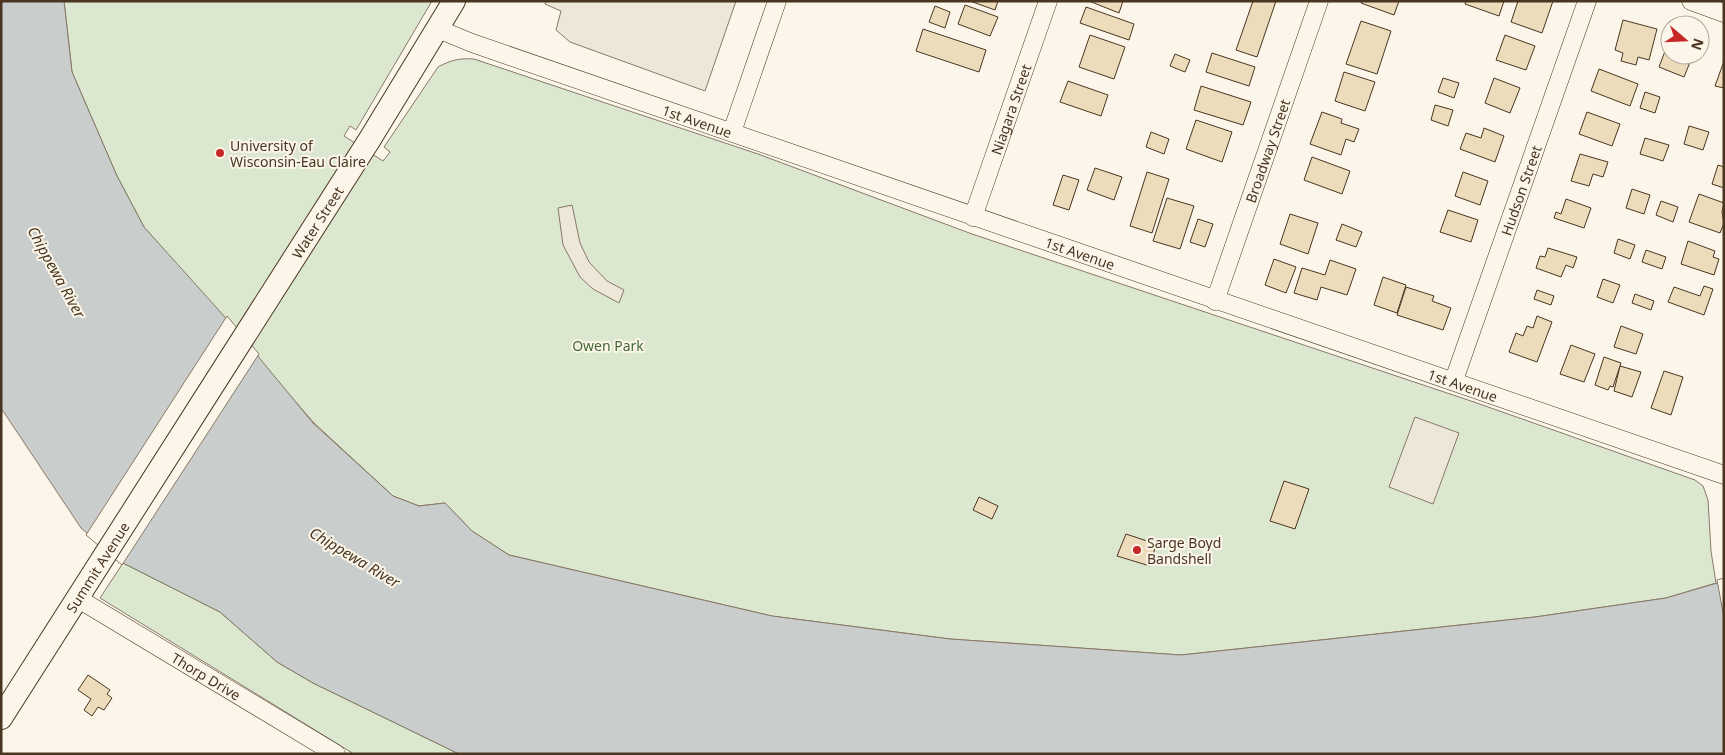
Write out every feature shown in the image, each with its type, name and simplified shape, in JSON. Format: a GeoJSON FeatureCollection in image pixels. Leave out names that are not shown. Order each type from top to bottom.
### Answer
{"type":"FeatureCollection","features":[{"type":"Feature","properties":{"kind":"main road","name":"Water Street"},"geometry":{"type":"LineString","coordinates":[[192,417],[370,139],[454,1]]}},
{"type":"Feature","properties":{"kind":"main road","name":"Summit Avenue"},"geometry":{"type":"LineString","coordinates":[[1,718],[192,417]]}},
{"type":"Feature","properties":{"kind":"street"},"geometry":{"type":"LineString","coordinates":[[732,132],[777,1]]}},
{"type":"Feature","properties":{"kind":"street","name":"Niagara Street"},"geometry":{"type":"LineString","coordinates":[[973,217],[1048,1]]}},
{"type":"Feature","properties":{"kind":"street","name":"Broadway Street"},"geometry":{"type":"LineString","coordinates":[[1215,301],[1319,1]]}},
{"type":"Feature","properties":{"kind":"street","name":"Hudson Street"},"geometry":{"type":"LineString","coordinates":[[1454,380],[1587,1]]}},
{"type":"Feature","properties":{"kind":"street"},"geometry":{"type":"LineString","coordinates":[[1692,1],[1724,13]]}},
{"type":"Feature","properties":{"kind":"street","name":"1st Avenue"},"geometry":{"type":"LineString","coordinates":[[438,29],[566,76],[1215,301],[1454,380],[1724,474]]}},
{"type":"Feature","properties":{"kind":"street","name":"Thorp Drive"},"geometry":{"type":"LineString","coordinates":[[81,592],[336,754]]}},
{"type":"Feature","properties":{"kind":"green space","name":"Owen Park"},"geometry":{"type":"Polygon","coordinates":[[[64,1],[432,1],[356,130],[350,126],[344,136],[383,161],[390,152],[384,147],[438,67],[455,60],[474,59],[758,154],[972,234],[1474,402],[1695,480],[1703,486],[1708,500],[1711,551],[1716,583],[1666,598],[1535,617],[1181,655],[950,639],[772,616],[509,555],[472,531],[445,503],[419,506],[393,496],[314,423],[144,227],[117,176],[72,72],[64,1]]]}},
{"type":"Feature","properties":{"kind":"green space"},"geometry":{"type":"Polygon","coordinates":[[[123,563],[220,612],[277,662],[313,683],[459,754],[354,754],[100,598],[123,563]]]}},
{"type":"Feature","properties":{"kind":"shaded area"},"geometry":{"type":"Polygon","coordinates":[[[546,1],[736,1],[705,91],[570,42],[556,30],[561,11],[545,4],[546,1]]]}},
{"type":"Feature","properties":{"kind":"shaded area"},"geometry":{"type":"Polygon","coordinates":[[[572,205],[580,243],[589,262],[607,281],[624,290],[619,303],[593,289],[580,277],[563,245],[558,208],[572,205]]]}},
{"type":"Feature","properties":{"kind":"shaded area"},"geometry":{"type":"Polygon","coordinates":[[[1415,417],[1459,433],[1433,504],[1389,487],[1415,417]]]}},
{"type":"Feature","properties":{"kind":"water","name":"Chippewa River"},"geometry":{"type":"Polygon","coordinates":[[[1,1],[64,1],[72,72],[117,176],[144,227],[233,326],[313,423],[393,496],[419,506],[445,503],[472,531],[509,555],[772,616],[950,639],[1181,655],[1535,617],[1666,598],[1724,581],[1724,754],[459,754],[313,683],[277,662],[220,612],[123,563],[81,528],[1,408],[1,1]]]}},
{"type":"Feature","properties":{"kind":"pier"},"geometry":{"type":"Polygon","coordinates":[[[227,316],[259,354],[122,565],[86,535],[227,316]]]}},
{"type":"Feature","properties":{"kind":"pier"},"geometry":{"type":"Polygon","coordinates":[[[1724,578],[1724,618],[1717,580],[1724,578]]]}},
{"type":"Feature","properties":{"kind":"building"},"geometry":{"type":"Polygon","coordinates":[[[970,1],[998,1],[995,10],[970,1]]]}},
{"type":"Feature","properties":{"kind":"building"},"geometry":{"type":"Polygon","coordinates":[[[1089,1],[1123,1],[1119,13],[1089,1]]]}},
{"type":"Feature","properties":{"kind":"building"},"geometry":{"type":"Polygon","coordinates":[[[1253,1],[1276,1],[1257,57],[1236,50],[1253,1]]]}},
{"type":"Feature","properties":{"kind":"building"},"geometry":{"type":"Polygon","coordinates":[[[1362,1],[1399,1],[1394,15],[1361,3],[1362,1]]]}},
{"type":"Feature","properties":{"kind":"building"},"geometry":{"type":"Polygon","coordinates":[[[1466,1],[1504,1],[1499,16],[1465,4],[1466,1]]]}},
{"type":"Feature","properties":{"kind":"building"},"geometry":{"type":"Polygon","coordinates":[[[1518,1],[1553,1],[1542,33],[1511,22],[1518,1]]]}},
{"type":"Feature","properties":{"kind":"building"},"geometry":{"type":"Polygon","coordinates":[[[965,5],[998,17],[990,36],[958,24],[965,5]]]}},
{"type":"Feature","properties":{"kind":"building"},"geometry":{"type":"Polygon","coordinates":[[[935,6],[950,12],[945,28],[929,22],[935,6]]]}},
{"type":"Feature","properties":{"kind":"building"},"geometry":{"type":"Polygon","coordinates":[[[1086,7],[1134,24],[1129,40],[1080,23],[1086,7]]]}},
{"type":"Feature","properties":{"kind":"building"},"geometry":{"type":"Polygon","coordinates":[[[1623,20],[1657,29],[1649,60],[1638,57],[1636,65],[1621,61],[1623,53],[1615,50],[1623,20]]]}},
{"type":"Feature","properties":{"kind":"building"},"geometry":{"type":"Polygon","coordinates":[[[1361,21],[1391,31],[1377,74],[1346,64],[1361,21]]]}},
{"type":"Feature","properties":{"kind":"building"},"geometry":{"type":"Polygon","coordinates":[[[923,29],[986,50],[979,72],[916,51],[923,29]]]}},
{"type":"Feature","properties":{"kind":"building"},"geometry":{"type":"Polygon","coordinates":[[[1090,35],[1125,47],[1114,79],[1079,67],[1090,35]]]}},
{"type":"Feature","properties":{"kind":"building"},"geometry":{"type":"Polygon","coordinates":[[[1505,35],[1535,46],[1526,70],[1496,60],[1505,35]]]}},
{"type":"Feature","properties":{"kind":"building"},"geometry":{"type":"Polygon","coordinates":[[[1212,53],[1255,67],[1249,86],[1206,72],[1212,53]]]}},
{"type":"Feature","properties":{"kind":"building"},"geometry":{"type":"Polygon","coordinates":[[[1175,54],[1190,60],[1185,72],[1170,66],[1175,54]]]}},
{"type":"Feature","properties":{"kind":"building"},"geometry":{"type":"Polygon","coordinates":[[[1724,61],[1724,88],[1715,86],[1724,61]]]}},
{"type":"Feature","properties":{"kind":"building"},"geometry":{"type":"Polygon","coordinates":[[[1660,64],[1689,65],[1684,77],[1659,67],[1660,64]]]}},
{"type":"Feature","properties":{"kind":"building"},"geometry":{"type":"Polygon","coordinates":[[[1599,69],[1638,84],[1630,106],[1591,91],[1599,69]]]}},
{"type":"Feature","properties":{"kind":"building"},"geometry":{"type":"Polygon","coordinates":[[[1344,72],[1375,82],[1365,111],[1335,101],[1344,72]]]}},
{"type":"Feature","properties":{"kind":"building"},"geometry":{"type":"Polygon","coordinates":[[[1443,78],[1459,83],[1454,98],[1438,92],[1443,78]]]}},
{"type":"Feature","properties":{"kind":"building"},"geometry":{"type":"Polygon","coordinates":[[[1494,78],[1520,88],[1510,113],[1485,103],[1494,78]]]}},
{"type":"Feature","properties":{"kind":"building"},"geometry":{"type":"Polygon","coordinates":[[[1068,81],[1108,95],[1101,116],[1060,102],[1068,81]]]}},
{"type":"Feature","properties":{"kind":"building"},"geometry":{"type":"Polygon","coordinates":[[[1201,86],[1251,102],[1243,125],[1194,110],[1201,86]]]}},
{"type":"Feature","properties":{"kind":"building"},"geometry":{"type":"Polygon","coordinates":[[[1645,92],[1660,97],[1655,113],[1640,108],[1645,92]]]}},
{"type":"Feature","properties":{"kind":"building"},"geometry":{"type":"Polygon","coordinates":[[[1435,105],[1453,110],[1448,126],[1431,120],[1435,105]]]}},
{"type":"Feature","properties":{"kind":"building"},"geometry":{"type":"Polygon","coordinates":[[[1322,112],[1342,119],[1341,123],[1359,129],[1354,142],[1346,139],[1341,155],[1310,144],[1322,112]]]}},
{"type":"Feature","properties":{"kind":"building"},"geometry":{"type":"Polygon","coordinates":[[[1587,112],[1620,124],[1612,146],[1579,134],[1587,112]]]}},
{"type":"Feature","properties":{"kind":"building"},"geometry":{"type":"Polygon","coordinates":[[[1196,120],[1232,132],[1222,162],[1186,149],[1196,120]]]}},
{"type":"Feature","properties":{"kind":"building"},"geometry":{"type":"Polygon","coordinates":[[[1689,126],[1709,132],[1703,150],[1684,144],[1689,126]]]}},
{"type":"Feature","properties":{"kind":"building"},"geometry":{"type":"Polygon","coordinates":[[[1484,128],[1504,136],[1495,162],[1460,149],[1466,133],[1481,138],[1484,128]]]}},
{"type":"Feature","properties":{"kind":"building"},"geometry":{"type":"Polygon","coordinates":[[[1151,132],[1169,139],[1164,154],[1146,147],[1151,132]]]}},
{"type":"Feature","properties":{"kind":"building"},"geometry":{"type":"Polygon","coordinates":[[[1645,138],[1669,145],[1663,161],[1640,154],[1645,138]]]}},
{"type":"Feature","properties":{"kind":"building"},"geometry":{"type":"Polygon","coordinates":[[[1580,154],[1608,162],[1603,177],[1593,174],[1589,186],[1571,181],[1580,154]]]}},
{"type":"Feature","properties":{"kind":"building"},"geometry":{"type":"Polygon","coordinates":[[[1312,157],[1350,171],[1342,194],[1304,180],[1312,157]]]}},
{"type":"Feature","properties":{"kind":"building"},"geometry":{"type":"Polygon","coordinates":[[[1718,165],[1724,167],[1724,188],[1712,184],[1718,165]]]}},
{"type":"Feature","properties":{"kind":"building"},"geometry":{"type":"Polygon","coordinates":[[[1095,168],[1122,177],[1114,200],[1087,190],[1095,168]]]}},
{"type":"Feature","properties":{"kind":"building"},"geometry":{"type":"Polygon","coordinates":[[[1147,172],[1169,179],[1152,233],[1130,226],[1147,172]]]}},
{"type":"Feature","properties":{"kind":"building"},"geometry":{"type":"Polygon","coordinates":[[[1463,172],[1488,181],[1480,205],[1455,196],[1463,172]]]}},
{"type":"Feature","properties":{"kind":"building"},"geometry":{"type":"Polygon","coordinates":[[[1063,175],[1079,180],[1069,210],[1053,205],[1063,175]]]}},
{"type":"Feature","properties":{"kind":"building"},"geometry":{"type":"Polygon","coordinates":[[[1632,189],[1650,195],[1644,214],[1626,208],[1632,189]]]}},
{"type":"Feature","properties":{"kind":"building"},"geometry":{"type":"Polygon","coordinates":[[[1699,194],[1724,203],[1722,212],[1724,223],[1720,233],[1689,222],[1699,194]]]}},
{"type":"Feature","properties":{"kind":"building"},"geometry":{"type":"Polygon","coordinates":[[[1167,198],[1194,206],[1180,249],[1153,241],[1167,198]]]}},
{"type":"Feature","properties":{"kind":"building"},"geometry":{"type":"Polygon","coordinates":[[[1566,199],[1591,208],[1584,228],[1554,218],[1556,212],[1561,214],[1566,199]]]}},
{"type":"Feature","properties":{"kind":"building"},"geometry":{"type":"Polygon","coordinates":[[[1661,201],[1678,207],[1673,222],[1656,215],[1661,201]]]}},
{"type":"Feature","properties":{"kind":"building"},"geometry":{"type":"Polygon","coordinates":[[[1448,210],[1478,220],[1471,242],[1440,232],[1448,210]]]}},
{"type":"Feature","properties":{"kind":"building"},"geometry":{"type":"Polygon","coordinates":[[[1290,214],[1318,223],[1308,254],[1280,244],[1290,214]]]}},
{"type":"Feature","properties":{"kind":"building"},"geometry":{"type":"Polygon","coordinates":[[[1198,219],[1213,224],[1205,247],[1190,242],[1198,219]]]}},
{"type":"Feature","properties":{"kind":"building"},"geometry":{"type":"Polygon","coordinates":[[[1342,224],[1362,232],[1356,247],[1336,240],[1342,224]]]}},
{"type":"Feature","properties":{"kind":"building"},"geometry":{"type":"Polygon","coordinates":[[[1618,239],[1635,245],[1630,259],[1614,253],[1618,239]]]}},
{"type":"Feature","properties":{"kind":"building"},"geometry":{"type":"Polygon","coordinates":[[[1688,241],[1715,251],[1713,257],[1719,259],[1714,275],[1681,264],[1688,241]]]}},
{"type":"Feature","properties":{"kind":"building"},"geometry":{"type":"Polygon","coordinates":[[[1548,248],[1577,257],[1573,268],[1566,265],[1561,277],[1536,268],[1540,256],[1545,257],[1548,248]]]}},
{"type":"Feature","properties":{"kind":"building"},"geometry":{"type":"Polygon","coordinates":[[[1646,250],[1666,257],[1662,269],[1642,262],[1646,250]]]}},
{"type":"Feature","properties":{"kind":"building"},"geometry":{"type":"Polygon","coordinates":[[[1274,259],[1296,267],[1286,293],[1265,285],[1274,259]]]}},
{"type":"Feature","properties":{"kind":"building"},"geometry":{"type":"Polygon","coordinates":[[[1330,260],[1356,269],[1347,295],[1321,287],[1317,300],[1294,293],[1302,268],[1325,275],[1330,260]]]}},
{"type":"Feature","properties":{"kind":"building"},"geometry":{"type":"Polygon","coordinates":[[[1383,277],[1406,285],[1397,313],[1374,305],[1383,277]]]}},
{"type":"Feature","properties":{"kind":"building"},"geometry":{"type":"Polygon","coordinates":[[[1603,279],[1620,285],[1613,303],[1597,297],[1603,279]]]}},
{"type":"Feature","properties":{"kind":"building"},"geometry":{"type":"Polygon","coordinates":[[[1704,286],[1713,289],[1704,315],[1668,302],[1674,287],[1700,296],[1704,286]]]}},
{"type":"Feature","properties":{"kind":"building"},"geometry":{"type":"Polygon","coordinates":[[[1406,287],[1434,296],[1432,301],[1451,308],[1443,330],[1397,315],[1406,287]]]}},
{"type":"Feature","properties":{"kind":"building"},"geometry":{"type":"Polygon","coordinates":[[[1537,290],[1554,296],[1551,305],[1534,299],[1537,290]]]}},
{"type":"Feature","properties":{"kind":"building"},"geometry":{"type":"Polygon","coordinates":[[[1635,294],[1654,301],[1651,310],[1632,303],[1635,294]]]}},
{"type":"Feature","properties":{"kind":"building"},"geometry":{"type":"Polygon","coordinates":[[[1537,316],[1552,322],[1537,362],[1509,352],[1516,333],[1523,336],[1527,326],[1533,328],[1537,316]]]}},
{"type":"Feature","properties":{"kind":"building"},"geometry":{"type":"Polygon","coordinates":[[[1621,326],[1643,334],[1636,354],[1614,347],[1621,326]]]}},
{"type":"Feature","properties":{"kind":"building"},"geometry":{"type":"Polygon","coordinates":[[[1571,345],[1595,354],[1584,382],[1560,374],[1571,345]]]}},
{"type":"Feature","properties":{"kind":"building"},"geometry":{"type":"Polygon","coordinates":[[[1604,357],[1621,363],[1613,387],[1610,386],[1608,390],[1595,385],[1604,357]]]}},
{"type":"Feature","properties":{"kind":"building"},"geometry":{"type":"Polygon","coordinates":[[[1620,366],[1641,372],[1632,397],[1614,391],[1620,366]]]}},
{"type":"Feature","properties":{"kind":"building"},"geometry":{"type":"Polygon","coordinates":[[[1664,371],[1683,377],[1671,415],[1651,408],[1664,371]]]}},
{"type":"Feature","properties":{"kind":"building"},"geometry":{"type":"Polygon","coordinates":[[[1284,481],[1309,489],[1295,529],[1270,521],[1284,481]]]}},
{"type":"Feature","properties":{"kind":"building"},"geometry":{"type":"Polygon","coordinates":[[[979,497],[998,506],[992,519],[973,510],[979,497]]]}},
{"type":"Feature","properties":{"kind":"building","name":"Sarge Boyd Bandshell"},"geometry":{"type":"Polygon","coordinates":[[[1126,534],[1156,544],[1150,566],[1117,556],[1126,534]]]}},
{"type":"Feature","properties":{"kind":"building"},"geometry":{"type":"Polygon","coordinates":[[[88,675],[110,690],[107,694],[112,698],[104,710],[98,707],[92,716],[84,710],[91,699],[78,690],[88,675]]]}},
{"type":"Feature","properties":{"kind":"place","name":"University of Wisconsin-Eau Claire"},"geometry":{"type":"Point","coordinates":[220,153]}},
{"type":"Feature","properties":{"kind":"place","name":"Sarge Boyd Bandshell"},"geometry":{"type":"Point","coordinates":[1137,550]}}]}
